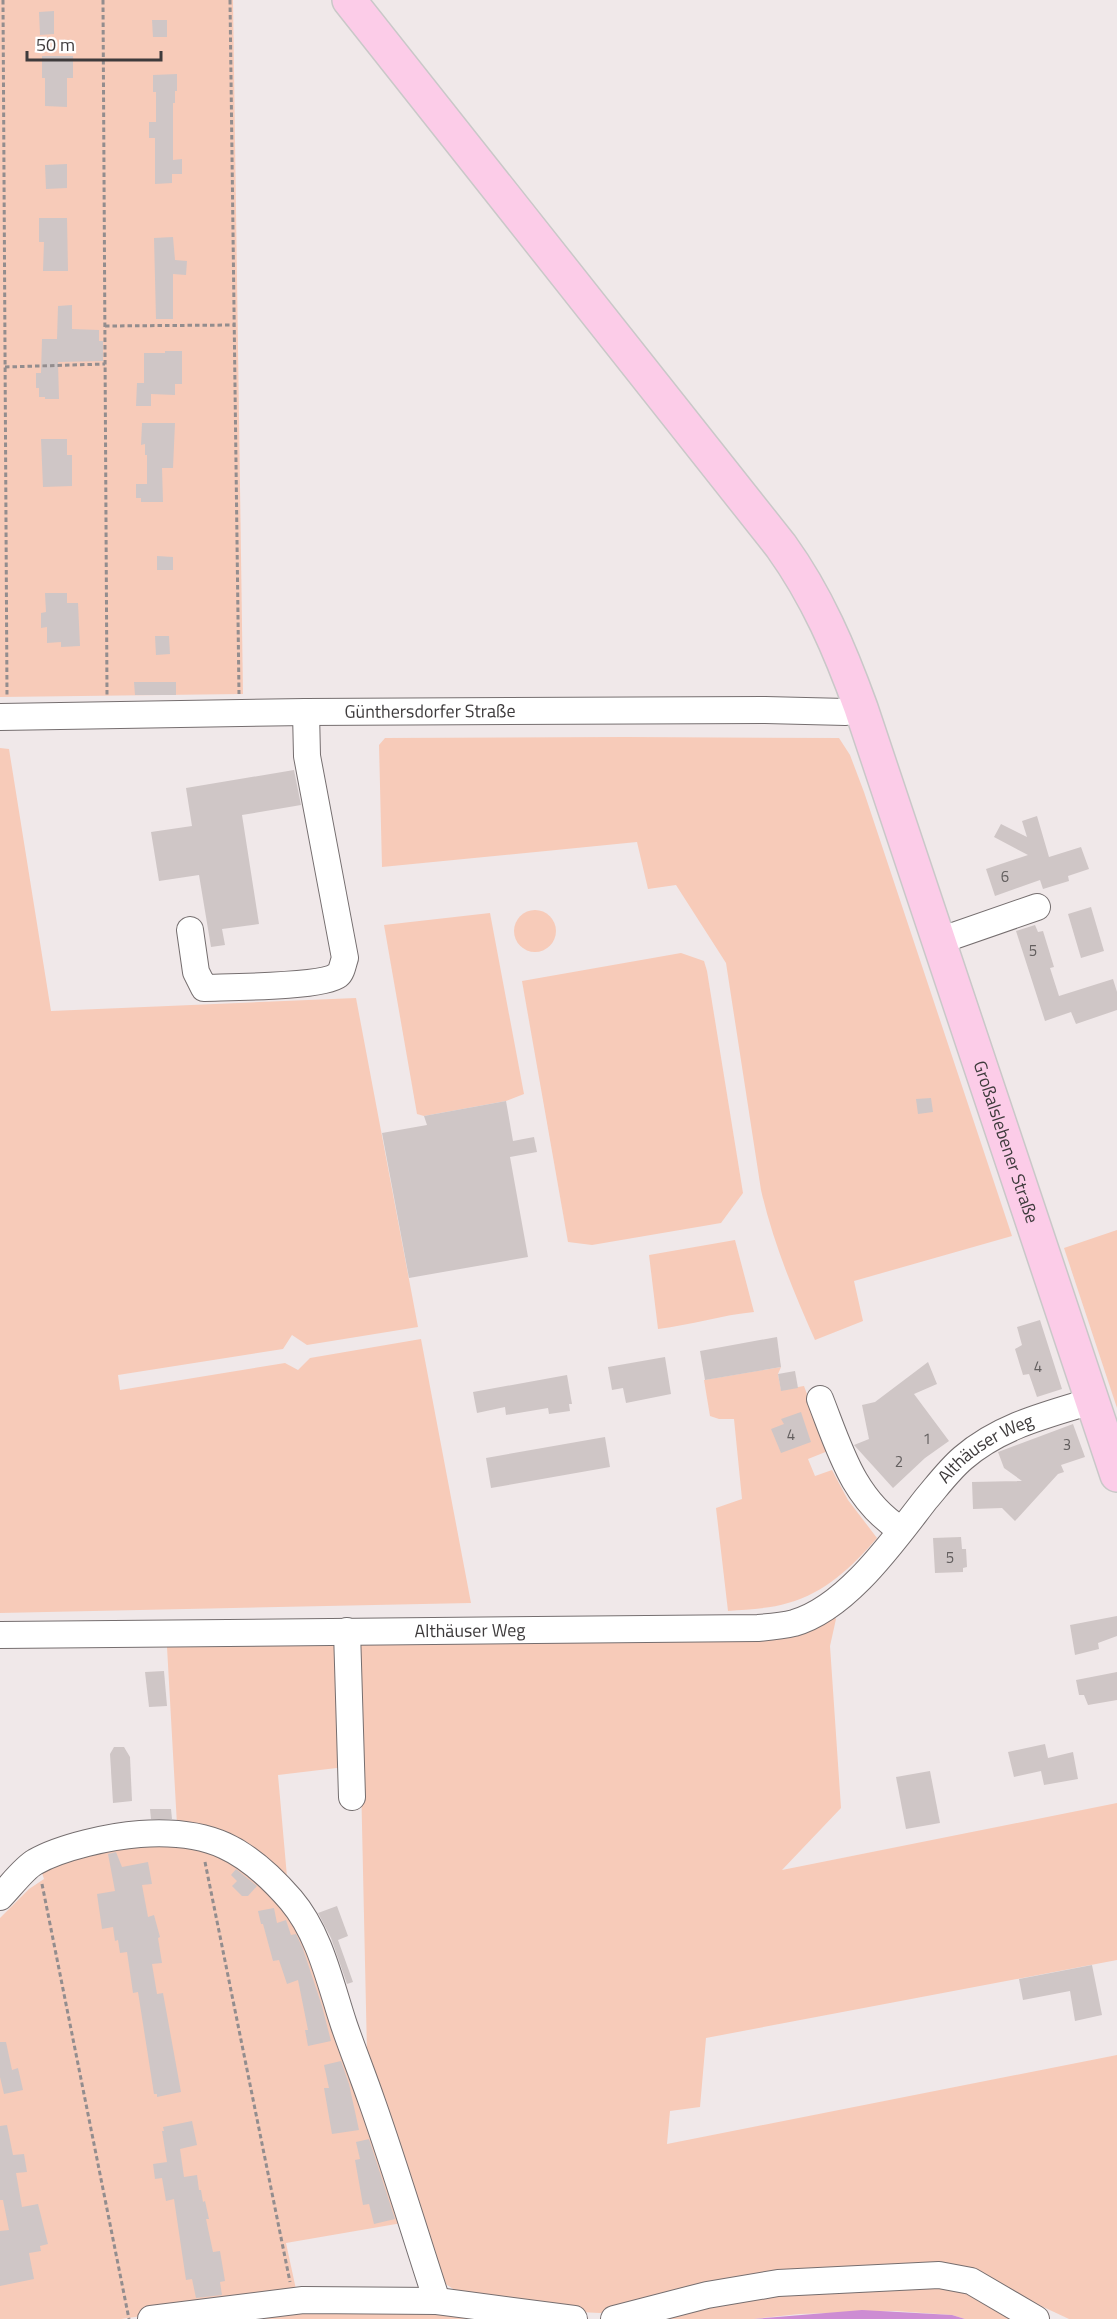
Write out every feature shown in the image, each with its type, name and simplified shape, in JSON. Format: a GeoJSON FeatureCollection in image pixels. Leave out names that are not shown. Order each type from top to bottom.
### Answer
{"type":"FeatureCollection","features":[{"type":"Feature","properties":{"kind":"main road","name":"Großalslebener Straße"},"geometry":{"type":"LineString","coordinates":[[349,0],[781,546],[799,571],[832,633],[861,708],[895,808],[1117,1475]]}},
{"type":"Feature","properties":{"kind":"street","name":"Günthersdorfer Straße"},"geometry":{"type":"LineString","coordinates":[[3,717],[306,712],[765,710],[846,712],[861,708]]}},
{"type":"Feature","properties":{"kind":"street"},"geometry":{"type":"LineString","coordinates":[[190,930],[196,972],[204,988],[315,982],[337,976],[340,972],[345,958],[307,756],[306,712]]}},
{"type":"Feature","properties":{"kind":"street"},"geometry":{"type":"LineString","coordinates":[[939,941],[1037,907]]}},
{"type":"Feature","properties":{"kind":"street"},"geometry":{"type":"LineString","coordinates":[[820,1399],[850,1474],[859,1489],[876,1512],[901,1530]]}},
{"type":"Feature","properties":{"kind":"street","name":"Althäuser Weg"},"geometry":{"type":"LineString","coordinates":[[0,1635],[777,1626],[795,1623],[813,1615],[839,1597],[877,1561],[948,1472],[976,1448],[1020,1424],[1092,1401]]}},
{"type":"Feature","properties":{"kind":"street"},"geometry":{"type":"LineString","coordinates":[[347,1631],[352,1797]]}},
{"type":"Feature","properties":{"kind":"street"},"geometry":{"type":"LineString","coordinates":[[0,1897],[33,1863],[56,1853],[120,1836],[158,1833],[202,1836],[243,1855],[258,1868],[292,1901],[307,1923],[320,1953],[372,2102],[437,2301]]}},
{"type":"Feature","properties":{"kind":"street"},"geometry":{"type":"LineString","coordinates":[[614,2319],[707,2295],[778,2283],[939,2275],[971,2281],[1036,2319]]}},
{"type":"Feature","properties":{"kind":"street"},"geometry":{"type":"LineString","coordinates":[[151,2319],[294,2301],[437,2301],[574,2319]]}},
{"type":"Feature","properties":{"kind":"path"},"geometry":{"type":"LineString","coordinates":[[3,0],[2,351],[5,367],[3,717]]}},
{"type":"Feature","properties":{"kind":"path"},"geometry":{"type":"LineString","coordinates":[[103,0],[106,715]]}},
{"type":"Feature","properties":{"kind":"path"},"geometry":{"type":"LineString","coordinates":[[230,0],[240,713]]}},
{"type":"Feature","properties":{"kind":"path"},"geometry":{"type":"LineString","coordinates":[[105,326],[234,326]]}},
{"type":"Feature","properties":{"kind":"path"},"geometry":{"type":"LineString","coordinates":[[5,367],[105,364]]}},
{"type":"Feature","properties":{"kind":"path"},"geometry":{"type":"LineString","coordinates":[[202,1836],[294,2301]]}},
{"type":"Feature","properties":{"kind":"path"},"geometry":{"type":"LineString","coordinates":[[33,1863],[41,1881],[129,2319]]}},
{"type":"Feature","properties":{"kind":"shaded area"},"geometry":{"type":"Polygon","coordinates":[[[0,0],[233,0],[243,694],[0,697],[0,0]]]}},
{"type":"Feature","properties":{"kind":"shaded area"},"geometry":{"type":"Polygon","coordinates":[[[385,738],[839,738],[850,755],[864,792],[1012,1236],[854,1281],[863,1321],[815,1340],[784,1266],[761,1190],[726,963],[676,885],[648,889],[637,842],[382,867],[379,745],[385,738]]]}},
{"type":"Feature","properties":{"kind":"shaded area"},"geometry":{"type":"Polygon","coordinates":[[[0,748],[9,749],[51,1011],[356,998],[418,1327],[307,1345],[292,1335],[283,1349],[118,1375],[120,1390],[285,1363],[298,1370],[310,1358],[421,1339],[471,1603],[0,1613],[0,748]]]}},
{"type":"Feature","properties":{"kind":"shaded area"},"geometry":{"type":"Polygon","coordinates":[[[535,910],[550,916],[556,931],[550,946],[535,952],[520,946],[514,931],[520,916],[535,910]]]}},
{"type":"Feature","properties":{"kind":"shaded area"},"geometry":{"type":"Polygon","coordinates":[[[490,913],[524,1094],[506,1101],[424,1116],[417,1114],[384,925],[490,913]]]}},
{"type":"Feature","properties":{"kind":"shaded area"},"geometry":{"type":"Polygon","coordinates":[[[681,953],[704,961],[707,971],[743,1193],[721,1223],[592,1245],[568,1242],[522,981],[681,953]]]}},
{"type":"Feature","properties":{"kind":"shaded area"},"geometry":{"type":"Polygon","coordinates":[[[1117,1230],[1117,1408],[1064,1248],[1117,1230]]]}},
{"type":"Feature","properties":{"kind":"shaded area"},"geometry":{"type":"Polygon","coordinates":[[[735,1240],[754,1312],[658,1329],[649,1255],[735,1240]]]}},
{"type":"Feature","properties":{"kind":"shaded area"},"geometry":{"type":"Polygon","coordinates":[[[781,1367],[778,1374],[781,1390],[804,1386],[828,1451],[808,1459],[815,1476],[832,1470],[848,1500],[877,1538],[848,1568],[814,1593],[781,1605],[728,1611],[716,1508],[742,1499],[734,1419],[719,1419],[710,1416],[704,1380],[781,1367]]]}},
{"type":"Feature","properties":{"kind":"shaded area"},"geometry":{"type":"Polygon","coordinates":[[[834,1616],[836,1619],[830,1646],[841,1808],[782,1870],[1117,1803],[1117,1960],[706,2038],[700,2107],[670,2111],[667,2144],[1117,2055],[1117,2319],[1069,2319],[979,2277],[961,2272],[600,2313],[579,2312],[458,2292],[447,2285],[437,2274],[367,2053],[358,1643],[724,1642],[768,1639],[834,1616]]]}},
{"type":"Feature","properties":{"kind":"shaded area"},"geometry":{"type":"Polygon","coordinates":[[[340,1644],[345,1767],[278,1775],[288,1888],[177,1825],[167,1647],[340,1644]]]}},
{"type":"Feature","properties":{"kind":"shaded area"},"geometry":{"type":"Polygon","coordinates":[[[128,1841],[225,1851],[296,1918],[402,2223],[286,2243],[297,2294],[121,2319],[0,2319],[0,1918],[29,1889],[44,1879],[40,1867],[128,1841]]]}},
{"type":"Feature","properties":{"kind":"shaded area"},"geometry":{"type":"Polygon","coordinates":[[[912,2283],[978,2292],[1028,2319],[965,2319],[952,2315],[895,2311],[799,2314],[754,2319],[657,2319],[699,2302],[912,2283]]]}},
{"type":"Feature","properties":{"kind":"shaded area"},"geometry":{"type":"Polygon","coordinates":[[[305,2304],[508,2319],[195,2319],[305,2304]]]}},
{"type":"Feature","properties":{"kind":"shaded area"},"geometry":{"type":"Polygon","coordinates":[[[862,2310],[952,2315],[965,2319],[754,2319],[862,2310]]]}},
{"type":"Feature","properties":{"kind":"building"},"geometry":{"type":"Polygon","coordinates":[[[54,11],[54,34],[40,35],[39,12],[54,11]]]}},
{"type":"Feature","properties":{"kind":"building"},"geometry":{"type":"Polygon","coordinates":[[[152,20],[167,20],[167,37],[153,37],[152,20]]]}},
{"type":"Feature","properties":{"kind":"building"},"geometry":{"type":"Polygon","coordinates":[[[42,56],[73,56],[73,78],[67,78],[67,107],[45,106],[42,56]]]}},
{"type":"Feature","properties":{"kind":"building"},"geometry":{"type":"Polygon","coordinates":[[[177,74],[177,91],[175,91],[175,103],[173,103],[173,160],[182,159],[182,174],[172,174],[172,183],[155,184],[155,138],[149,138],[149,122],[156,122],[156,92],[153,92],[153,75],[177,74]]]}},
{"type":"Feature","properties":{"kind":"building"},"geometry":{"type":"Polygon","coordinates":[[[67,164],[67,188],[46,189],[45,165],[67,164]]]}},
{"type":"Feature","properties":{"kind":"building"},"geometry":{"type":"Polygon","coordinates":[[[39,218],[67,218],[68,271],[43,271],[44,242],[39,242],[39,218]]]}},
{"type":"Feature","properties":{"kind":"building"},"geometry":{"type":"Polygon","coordinates":[[[173,237],[175,260],[187,261],[186,275],[173,274],[173,319],[156,319],[154,238],[173,237]]]}},
{"type":"Feature","properties":{"kind":"building"},"geometry":{"type":"Polygon","coordinates":[[[72,305],[72,329],[99,330],[99,341],[103,341],[103,361],[58,362],[59,399],[45,399],[45,397],[39,397],[39,388],[36,388],[36,373],[41,373],[42,339],[57,339],[58,306],[72,305]]]}},
{"type":"Feature","properties":{"kind":"building"},"geometry":{"type":"Polygon","coordinates":[[[165,351],[182,351],[182,384],[175,384],[175,395],[151,394],[151,406],[136,406],[137,383],[144,383],[144,353],[165,353],[165,351]]]}},
{"type":"Feature","properties":{"kind":"building"},"geometry":{"type":"Polygon","coordinates":[[[142,423],[175,423],[173,468],[162,468],[163,502],[141,502],[141,498],[136,498],[136,484],[147,484],[147,455],[145,455],[145,444],[141,445],[142,423]]]}},
{"type":"Feature","properties":{"kind":"building"},"geometry":{"type":"Polygon","coordinates":[[[41,439],[67,439],[67,455],[72,455],[72,486],[43,487],[41,439]]]}},
{"type":"Feature","properties":{"kind":"building"},"geometry":{"type":"Polygon","coordinates":[[[157,556],[173,557],[173,570],[157,570],[157,556]]]}},
{"type":"Feature","properties":{"kind":"building"},"geometry":{"type":"Polygon","coordinates":[[[45,593],[67,593],[67,603],[78,603],[80,646],[61,647],[61,642],[47,643],[47,627],[41,628],[41,613],[46,612],[45,593]]]}},
{"type":"Feature","properties":{"kind":"building"},"geometry":{"type":"Polygon","coordinates":[[[155,636],[169,636],[170,654],[156,655],[155,636]]]}},
{"type":"Feature","properties":{"kind":"building"},"geometry":{"type":"Polygon","coordinates":[[[134,682],[176,682],[176,695],[135,695],[134,682]]]}},
{"type":"Feature","properties":{"kind":"building"},"geometry":{"type":"Polygon","coordinates":[[[294,770],[301,805],[242,815],[259,924],[222,929],[225,945],[211,947],[199,875],[159,881],[151,832],[192,826],[186,788],[294,770]]]}},
{"type":"Feature","properties":{"kind":"building"},"geometry":{"type":"Polygon","coordinates":[[[1037,816],[1049,857],[1081,847],[1089,869],[1068,876],[1069,881],[1043,889],[1040,880],[995,896],[986,869],[1028,855],[994,837],[1001,824],[1027,837],[1022,821],[1037,816]]]}},
{"type":"Feature","properties":{"kind":"building"},"geometry":{"type":"Polygon","coordinates":[[[1091,907],[1104,951],[1081,958],[1068,914],[1091,907]]]}},
{"type":"Feature","properties":{"kind":"building"},"geometry":{"type":"Polygon","coordinates":[[[1035,925],[1038,932],[1043,931],[1054,967],[1050,968],[1059,996],[1113,979],[1117,992],[1117,1010],[1076,1024],[1071,1012],[1045,1021],[1016,931],[1035,925]]]}},
{"type":"Feature","properties":{"kind":"building"},"geometry":{"type":"Polygon","coordinates":[[[931,1098],[933,1112],[918,1114],[916,1099],[931,1098]]]}},
{"type":"Feature","properties":{"kind":"building"},"geometry":{"type":"Polygon","coordinates":[[[506,1101],[513,1141],[534,1137],[537,1152],[510,1157],[528,1257],[409,1278],[382,1133],[427,1125],[424,1116],[506,1101]]]}},
{"type":"Feature","properties":{"kind":"building"},"geometry":{"type":"Polygon","coordinates":[[[1040,1320],[1062,1389],[1037,1397],[1029,1374],[1023,1375],[1015,1349],[1022,1345],[1017,1327],[1040,1320]]]}},
{"type":"Feature","properties":{"kind":"building"},"geometry":{"type":"Polygon","coordinates":[[[777,1337],[781,1367],[705,1380],[700,1351],[777,1337]]]}},
{"type":"Feature","properties":{"kind":"building"},"geometry":{"type":"Polygon","coordinates":[[[665,1357],[671,1394],[626,1403],[623,1388],[612,1390],[608,1367],[665,1357]]]}},
{"type":"Feature","properties":{"kind":"building"},"geometry":{"type":"Polygon","coordinates":[[[928,1362],[937,1384],[914,1394],[949,1441],[925,1458],[893,1488],[854,1445],[869,1439],[862,1405],[875,1402],[928,1362]]]}},
{"type":"Feature","properties":{"kind":"building"},"geometry":{"type":"Polygon","coordinates":[[[795,1371],[798,1388],[781,1391],[778,1374],[795,1371]]]}},
{"type":"Feature","properties":{"kind":"building"},"geometry":{"type":"Polygon","coordinates":[[[567,1375],[572,1404],[569,1404],[570,1411],[549,1414],[548,1408],[506,1415],[505,1407],[477,1413],[473,1392],[567,1375]]]}},
{"type":"Feature","properties":{"kind":"building"},"geometry":{"type":"Polygon","coordinates":[[[801,1412],[811,1442],[781,1453],[771,1429],[784,1424],[781,1419],[801,1412]]]}},
{"type":"Feature","properties":{"kind":"building"},"geometry":{"type":"Polygon","coordinates":[[[1073,1424],[1085,1457],[1061,1465],[1064,1472],[1058,1474],[1015,1521],[1002,1508],[973,1509],[972,1482],[1022,1481],[1004,1468],[998,1452],[1073,1424]]]}},
{"type":"Feature","properties":{"kind":"building"},"geometry":{"type":"Polygon","coordinates":[[[605,1437],[610,1467],[491,1488],[486,1458],[605,1437]]]}},
{"type":"Feature","properties":{"kind":"building"},"geometry":{"type":"Polygon","coordinates":[[[961,1537],[962,1549],[966,1549],[967,1567],[963,1568],[963,1572],[935,1573],[933,1538],[961,1537]]]}},
{"type":"Feature","properties":{"kind":"building"},"geometry":{"type":"Polygon","coordinates":[[[1117,1616],[1117,1636],[1098,1643],[1099,1649],[1075,1655],[1070,1625],[1117,1616]]]}},
{"type":"Feature","properties":{"kind":"building"},"geometry":{"type":"Polygon","coordinates":[[[164,1671],[167,1706],[149,1707],[145,1672],[164,1671]]]}},
{"type":"Feature","properties":{"kind":"building"},"geometry":{"type":"Polygon","coordinates":[[[1117,1672],[1117,1700],[1088,1705],[1084,1695],[1079,1695],[1076,1680],[1117,1672]]]}},
{"type":"Feature","properties":{"kind":"building"},"geometry":{"type":"Polygon","coordinates":[[[1045,1744],[1048,1758],[1073,1752],[1078,1779],[1044,1785],[1041,1771],[1014,1777],[1008,1752],[1045,1744]]]}},
{"type":"Feature","properties":{"kind":"building"},"geometry":{"type":"Polygon","coordinates":[[[114,1747],[124,1747],[130,1757],[132,1801],[113,1803],[110,1754],[114,1747]]]}},
{"type":"Feature","properties":{"kind":"building"},"geometry":{"type":"Polygon","coordinates":[[[930,1771],[940,1823],[906,1829],[896,1777],[930,1771]]]}},
{"type":"Feature","properties":{"kind":"building"},"geometry":{"type":"Polygon","coordinates":[[[150,1809],[171,1809],[172,1819],[151,1819],[150,1809]]]}},
{"type":"Feature","properties":{"kind":"building"},"geometry":{"type":"Polygon","coordinates":[[[116,1852],[122,1867],[148,1862],[152,1884],[142,1885],[148,1917],[154,1915],[160,1937],[158,1938],[162,1963],[152,1964],[157,1994],[163,1993],[181,2092],[157,2097],[157,2094],[154,2094],[138,1992],[133,1993],[127,1952],[120,1953],[113,1927],[102,1929],[97,1894],[115,1891],[108,1854],[116,1852]]]}},
{"type":"Feature","properties":{"kind":"building"},"geometry":{"type":"Polygon","coordinates":[[[236,1869],[257,1886],[248,1896],[242,1896],[232,1886],[237,1881],[231,1875],[236,1869]]]}},
{"type":"Feature","properties":{"kind":"building"},"geometry":{"type":"Polygon","coordinates":[[[337,1906],[348,1936],[338,1940],[353,1982],[347,1984],[331,1938],[318,1913],[337,1906]]]}},
{"type":"Feature","properties":{"kind":"building"},"geometry":{"type":"Polygon","coordinates":[[[274,1908],[277,1923],[286,1920],[291,1935],[296,1934],[303,1949],[331,2041],[308,2046],[305,2030],[308,2030],[298,1980],[287,1984],[279,1960],[273,1961],[263,1924],[261,1924],[258,1911],[274,1908]]]}},
{"type":"Feature","properties":{"kind":"building"},"geometry":{"type":"Polygon","coordinates":[[[1092,1965],[1102,2015],[1075,2021],[1070,1991],[1023,2000],[1019,1979],[1092,1965]]]}},
{"type":"Feature","properties":{"kind":"building"},"geometry":{"type":"Polygon","coordinates":[[[0,2042],[6,2042],[12,2070],[18,2068],[23,2090],[4,2094],[0,2077],[0,2042]]]}},
{"type":"Feature","properties":{"kind":"building"},"geometry":{"type":"Polygon","coordinates":[[[341,2061],[349,2084],[359,2130],[332,2134],[324,2088],[329,2088],[324,2065],[341,2061]]]}},
{"type":"Feature","properties":{"kind":"building"},"geometry":{"type":"Polygon","coordinates":[[[192,2121],[197,2145],[180,2149],[184,2177],[197,2175],[199,2190],[201,2190],[203,2202],[205,2201],[209,2219],[206,2219],[213,2252],[220,2251],[225,2281],[220,2282],[222,2295],[196,2298],[192,2279],[186,2280],[174,2199],[166,2201],[162,2178],[155,2179],[153,2164],[167,2162],[163,2127],[192,2121]]]}},
{"type":"Feature","properties":{"kind":"building"},"geometry":{"type":"Polygon","coordinates":[[[7,2125],[13,2155],[24,2154],[27,2172],[16,2173],[22,2207],[38,2204],[48,2244],[40,2246],[41,2251],[29,2253],[34,2279],[0,2286],[0,2231],[9,2230],[3,2200],[0,2200],[0,2126],[7,2125]]]}},
{"type":"Feature","properties":{"kind":"building"},"geometry":{"type":"Polygon","coordinates":[[[369,2139],[395,2219],[374,2224],[369,2204],[363,2205],[355,2160],[360,2159],[356,2142],[369,2139]]]}}]}
